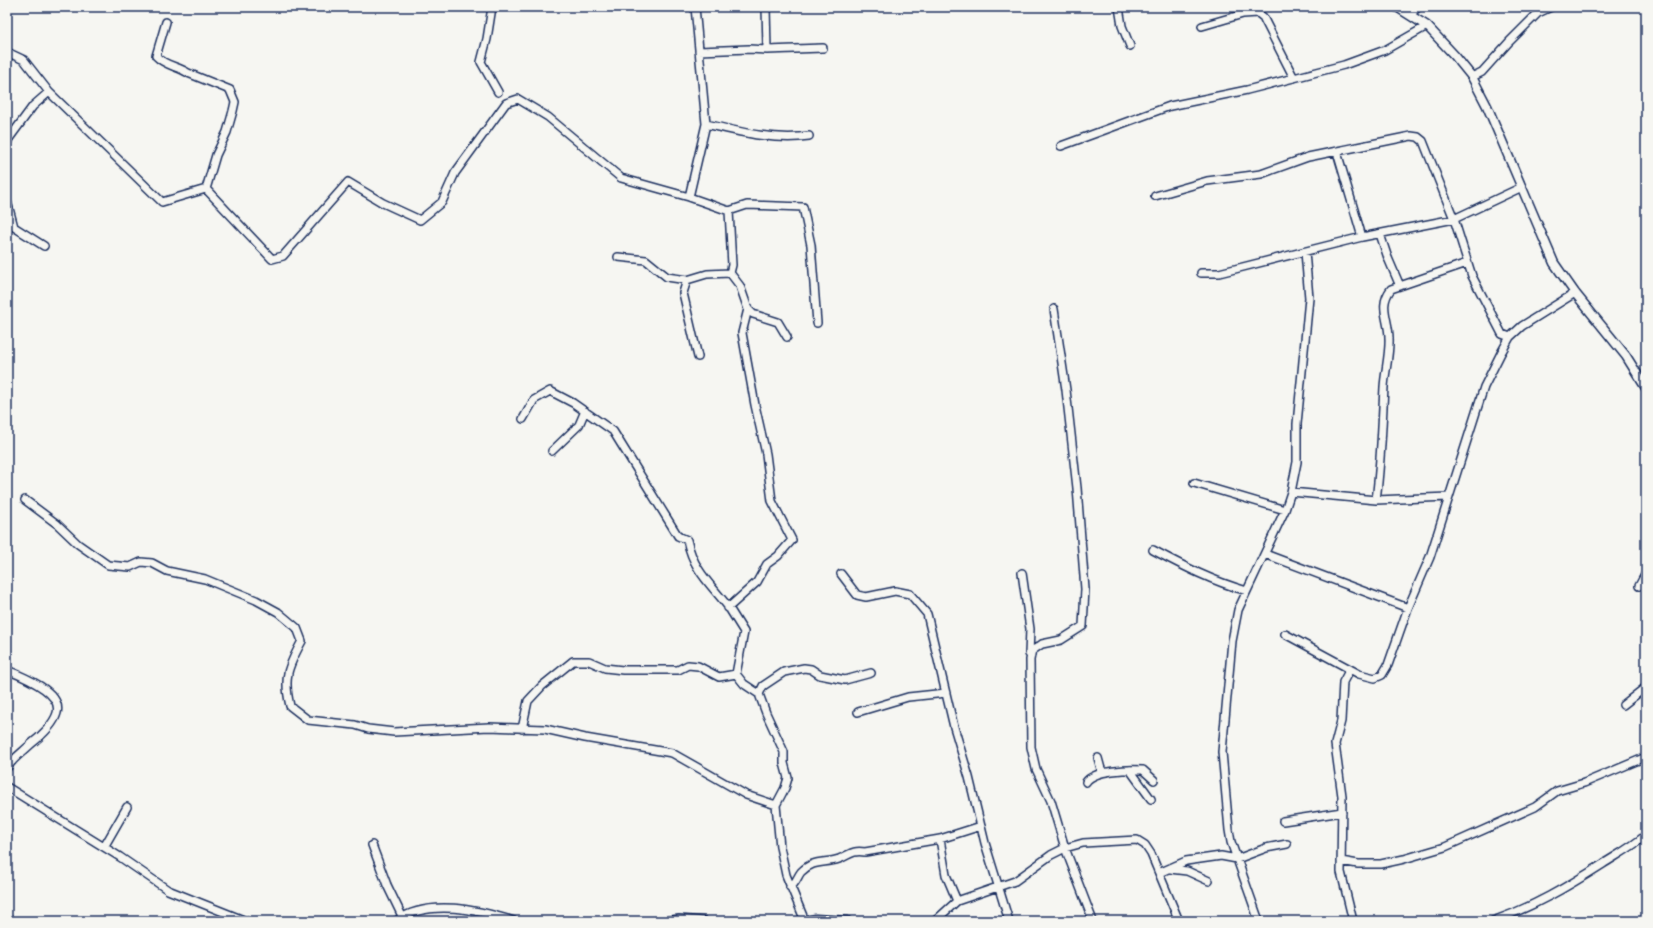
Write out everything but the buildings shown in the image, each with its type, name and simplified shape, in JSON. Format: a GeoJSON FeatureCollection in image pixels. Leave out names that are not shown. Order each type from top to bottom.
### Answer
{"type":"FeatureCollection","features":[{"type":"Feature","properties":{"kind":"street"},"geometry":{"type":"LineString","coordinates":[[492,7],[487,39],[481,62],[498,92]]}},
{"type":"Feature","properties":{"kind":"street"},"geometry":{"type":"LineString","coordinates":[[689,197],[706,124],[695,7]]}},
{"type":"Feature","properties":{"kind":"street"},"geometry":{"type":"LineString","coordinates":[[766,7],[767,50]]}},
{"type":"Feature","properties":{"kind":"street"},"geometry":{"type":"LineString","coordinates":[[1119,7],[1122,26],[1130,46]]}},
{"type":"Feature","properties":{"kind":"street"},"geometry":{"type":"LineString","coordinates":[[1397,7],[1411,14],[1427,26],[1472,76],[1487,106],[1554,263],[1575,293],[1626,356],[1646,388]]}},
{"type":"Feature","properties":{"kind":"street"},"geometry":{"type":"LineString","coordinates":[[1411,14],[1418,7]]}},
{"type":"Feature","properties":{"kind":"street"},"geometry":{"type":"LineString","coordinates":[[1472,76],[1482,72],[1538,13],[1551,7]]}},
{"type":"Feature","properties":{"kind":"street"},"geometry":{"type":"LineString","coordinates":[[1202,26],[1243,14],[1258,13],[1263,17],[1294,78]]}},
{"type":"Feature","properties":{"kind":"street"},"geometry":{"type":"LineString","coordinates":[[166,22],[156,56],[161,61],[230,90],[235,102],[227,132],[216,155],[206,189]]}},
{"type":"Feature","properties":{"kind":"street"},"geometry":{"type":"LineString","coordinates":[[1061,146],[1170,106],[1344,65],[1385,50],[1427,26]]}},
{"type":"Feature","properties":{"kind":"street"},"geometry":{"type":"LineString","coordinates":[[699,51],[824,48]]}},
{"type":"Feature","properties":{"kind":"street"},"geometry":{"type":"LineString","coordinates":[[7,52],[24,60],[48,92],[162,202],[206,189]]}},
{"type":"Feature","properties":{"kind":"street"},"geometry":{"type":"LineString","coordinates":[[7,144],[8,140],[33,106],[48,92]]}},
{"type":"Feature","properties":{"kind":"street"},"geometry":{"type":"LineString","coordinates":[[206,189],[272,259],[283,256],[348,182],[383,203],[420,220],[442,202],[455,173],[506,103],[518,99],[548,117],[621,178],[689,197],[730,211],[747,205],[803,207],[812,245],[817,323]]}},
{"type":"Feature","properties":{"kind":"street"},"geometry":{"type":"LineString","coordinates":[[706,124],[740,132],[790,139],[809,136]]}},
{"type":"Feature","properties":{"kind":"street"},"geometry":{"type":"LineString","coordinates":[[1155,196],[1207,181],[1261,174],[1308,157],[1411,136],[1418,137],[1423,141],[1454,219],[1467,263],[1502,334],[1510,338]]}},
{"type":"Feature","properties":{"kind":"street"},"geometry":{"type":"LineString","coordinates":[[1337,152],[1362,237]]}},
{"type":"Feature","properties":{"kind":"street"},"geometry":{"type":"LineString","coordinates":[[1201,273],[1219,273],[1362,237],[1454,219],[1522,187]]}},
{"type":"Feature","properties":{"kind":"street"},"geometry":{"type":"LineString","coordinates":[[7,201],[14,227],[44,246]]}},
{"type":"Feature","properties":{"kind":"street"},"geometry":{"type":"LineString","coordinates":[[730,211],[732,265],[730,273]]}},
{"type":"Feature","properties":{"kind":"street"},"geometry":{"type":"LineString","coordinates":[[1380,234],[1400,286]]}},
{"type":"Feature","properties":{"kind":"street"},"geometry":{"type":"LineString","coordinates":[[1259,921],[1237,859],[1229,830],[1222,752],[1232,640],[1238,610],[1285,510],[1291,492],[1297,462],[1297,424],[1309,298],[1305,252]]}},
{"type":"Feature","properties":{"kind":"street"},"geometry":{"type":"LineString","coordinates":[[618,257],[646,260],[667,277],[687,280],[707,274],[730,273]]}},
{"type":"Feature","properties":{"kind":"street"},"geometry":{"type":"LineString","coordinates":[[1376,500],[1380,464],[1384,386],[1390,340],[1384,306],[1385,297],[1391,289],[1439,271],[1467,263]]}},
{"type":"Feature","properties":{"kind":"street"},"geometry":{"type":"LineString","coordinates":[[730,273],[740,286],[748,309],[753,314],[778,322],[787,337]]}},
{"type":"Feature","properties":{"kind":"street"},"geometry":{"type":"LineString","coordinates":[[687,280],[683,293],[698,357]]}},
{"type":"Feature","properties":{"kind":"street"},"geometry":{"type":"LineString","coordinates":[[1285,634],[1367,677],[1375,678],[1382,675],[1388,665],[1408,608],[1430,557],[1484,387],[1510,338],[1522,326],[1575,293]]}},
{"type":"Feature","properties":{"kind":"street"},"geometry":{"type":"LineString","coordinates":[[728,608],[757,582],[766,564],[778,556],[792,540],[772,501],[766,454],[755,405],[742,333],[748,309]]}},
{"type":"Feature","properties":{"kind":"street"},"geometry":{"type":"LineString","coordinates":[[1030,660],[1032,649],[1032,651],[1042,644],[1061,640],[1083,626],[1084,616],[1085,589],[1077,488],[1066,390],[1054,309]]}},
{"type":"Feature","properties":{"kind":"street"},"geometry":{"type":"LineString","coordinates":[[524,419],[534,400],[550,391],[585,411],[613,431],[678,536],[687,540],[690,553],[698,569],[710,587],[728,608],[744,632],[736,674],[744,684],[759,694],[784,752],[784,763],[788,778],[785,788],[776,805],[780,847],[790,887],[805,921],[816,918],[847,921]]}},
{"type":"Feature","properties":{"kind":"street"},"geometry":{"type":"LineString","coordinates":[[552,451],[579,425],[585,411]]}},
{"type":"Feature","properties":{"kind":"street"},"geometry":{"type":"LineString","coordinates":[[1194,483],[1285,510]]}},
{"type":"Feature","properties":{"kind":"street"},"geometry":{"type":"LineString","coordinates":[[1291,492],[1376,500],[1448,497]]}},
{"type":"Feature","properties":{"kind":"street"},"geometry":{"type":"LineString","coordinates":[[25,500],[57,524],[78,544],[108,565],[130,567],[141,562],[152,564],[166,571],[205,579],[256,600],[278,612],[297,628],[302,641],[288,670],[286,691],[290,706],[308,720],[355,725],[368,729],[394,732],[489,727],[546,729],[585,738],[672,753],[746,795],[776,805]]}},
{"type":"Feature","properties":{"kind":"street"},"geometry":{"type":"LineString","coordinates":[[1153,550],[1181,566],[1203,576],[1247,591]]}},
{"type":"Feature","properties":{"kind":"street"},"geometry":{"type":"LineString","coordinates":[[1265,554],[1408,608]]}},
{"type":"Feature","properties":{"kind":"street"},"geometry":{"type":"LineString","coordinates":[[1022,573],[1030,628],[1028,650],[1030,660],[1031,747],[1036,769],[1051,801],[1065,848],[1093,921]]}},
{"type":"Feature","properties":{"kind":"street"},"geometry":{"type":"LineString","coordinates":[[1639,586],[1646,573]]}},
{"type":"Feature","properties":{"kind":"street"},"geometry":{"type":"LineString","coordinates":[[841,574],[857,595],[866,597],[895,591],[910,594],[927,614],[981,826],[1008,921]]}},
{"type":"Feature","properties":{"kind":"street"},"geometry":{"type":"LineString","coordinates":[[522,729],[528,701],[542,686],[573,661],[589,661],[605,668],[623,670],[678,670],[688,665],[698,666],[719,677],[736,674]]}},
{"type":"Feature","properties":{"kind":"street"},"geometry":{"type":"LineString","coordinates":[[759,694],[763,686],[784,672],[804,668],[820,675],[845,680],[872,673]]}},
{"type":"Feature","properties":{"kind":"street"},"geometry":{"type":"LineString","coordinates":[[1350,669],[1343,682],[1341,721],[1335,744],[1341,781],[1341,872],[1353,921]]}},
{"type":"Feature","properties":{"kind":"street"},"geometry":{"type":"LineString","coordinates":[[7,670],[26,678],[47,691],[54,698],[57,709],[53,721],[7,768]]}},
{"type":"Feature","properties":{"kind":"street"},"geometry":{"type":"LineString","coordinates":[[1622,705],[1646,687]]}},
{"type":"Feature","properties":{"kind":"street"},"geometry":{"type":"LineString","coordinates":[[858,712],[908,696],[946,693]]}},
{"type":"Feature","properties":{"kind":"street"},"geometry":{"type":"LineString","coordinates":[[1341,861],[1358,864],[1381,864],[1445,847],[1535,808],[1557,791],[1584,783],[1646,757]]}},
{"type":"Feature","properties":{"kind":"street"},"geometry":{"type":"LineString","coordinates":[[1098,758],[1101,769],[1104,772]]}},
{"type":"Feature","properties":{"kind":"street"},"geometry":{"type":"LineString","coordinates":[[1130,770],[1136,775],[1151,799]]}},
{"type":"Feature","properties":{"kind":"street"},"geometry":{"type":"LineString","coordinates":[[1086,782],[1088,779],[1104,772],[1130,770],[1143,770],[1154,780]]}},
{"type":"Feature","properties":{"kind":"street"},"geometry":{"type":"LineString","coordinates":[[7,787],[104,846],[168,890],[246,921]]}},
{"type":"Feature","properties":{"kind":"street"},"geometry":{"type":"LineString","coordinates":[[104,846],[127,807]]}},
{"type":"Feature","properties":{"kind":"street"},"geometry":{"type":"LineString","coordinates":[[1282,821],[1342,812]]}},
{"type":"Feature","properties":{"kind":"street"},"geometry":{"type":"LineString","coordinates":[[790,887],[801,872],[812,864],[823,860],[838,859],[855,850],[865,852],[940,839],[981,826]]}},
{"type":"Feature","properties":{"kind":"street"},"geometry":{"type":"LineString","coordinates":[[1493,921],[1519,912],[1553,895],[1633,846],[1646,835]]}},
{"type":"Feature","properties":{"kind":"street"},"geometry":{"type":"LineString","coordinates":[[940,839],[946,875],[957,901]]}},
{"type":"Feature","properties":{"kind":"street"},"geometry":{"type":"LineString","coordinates":[[935,921],[957,901],[1015,880],[1051,855],[1065,848],[1083,844],[1137,840],[1148,849],[1179,921]]}},
{"type":"Feature","properties":{"kind":"street"},"geometry":{"type":"LineString","coordinates":[[1159,873],[1186,861],[1221,856],[1237,859],[1266,848],[1287,844]]}},
{"type":"Feature","properties":{"kind":"street"},"geometry":{"type":"LineString","coordinates":[[372,845],[390,892],[402,916]]}},
{"type":"Feature","properties":{"kind":"street"},"geometry":{"type":"LineString","coordinates":[[1170,869],[1187,871],[1209,881]]}},
{"type":"Feature","properties":{"kind":"street"},"geometry":{"type":"LineString","coordinates":[[396,921],[402,916],[418,910],[441,908],[490,914],[514,921]]}},
{"type":"Feature","properties":{"kind":"street"},"geometry":{"type":"LineString","coordinates":[[666,921],[679,919],[704,921]]}}]}
